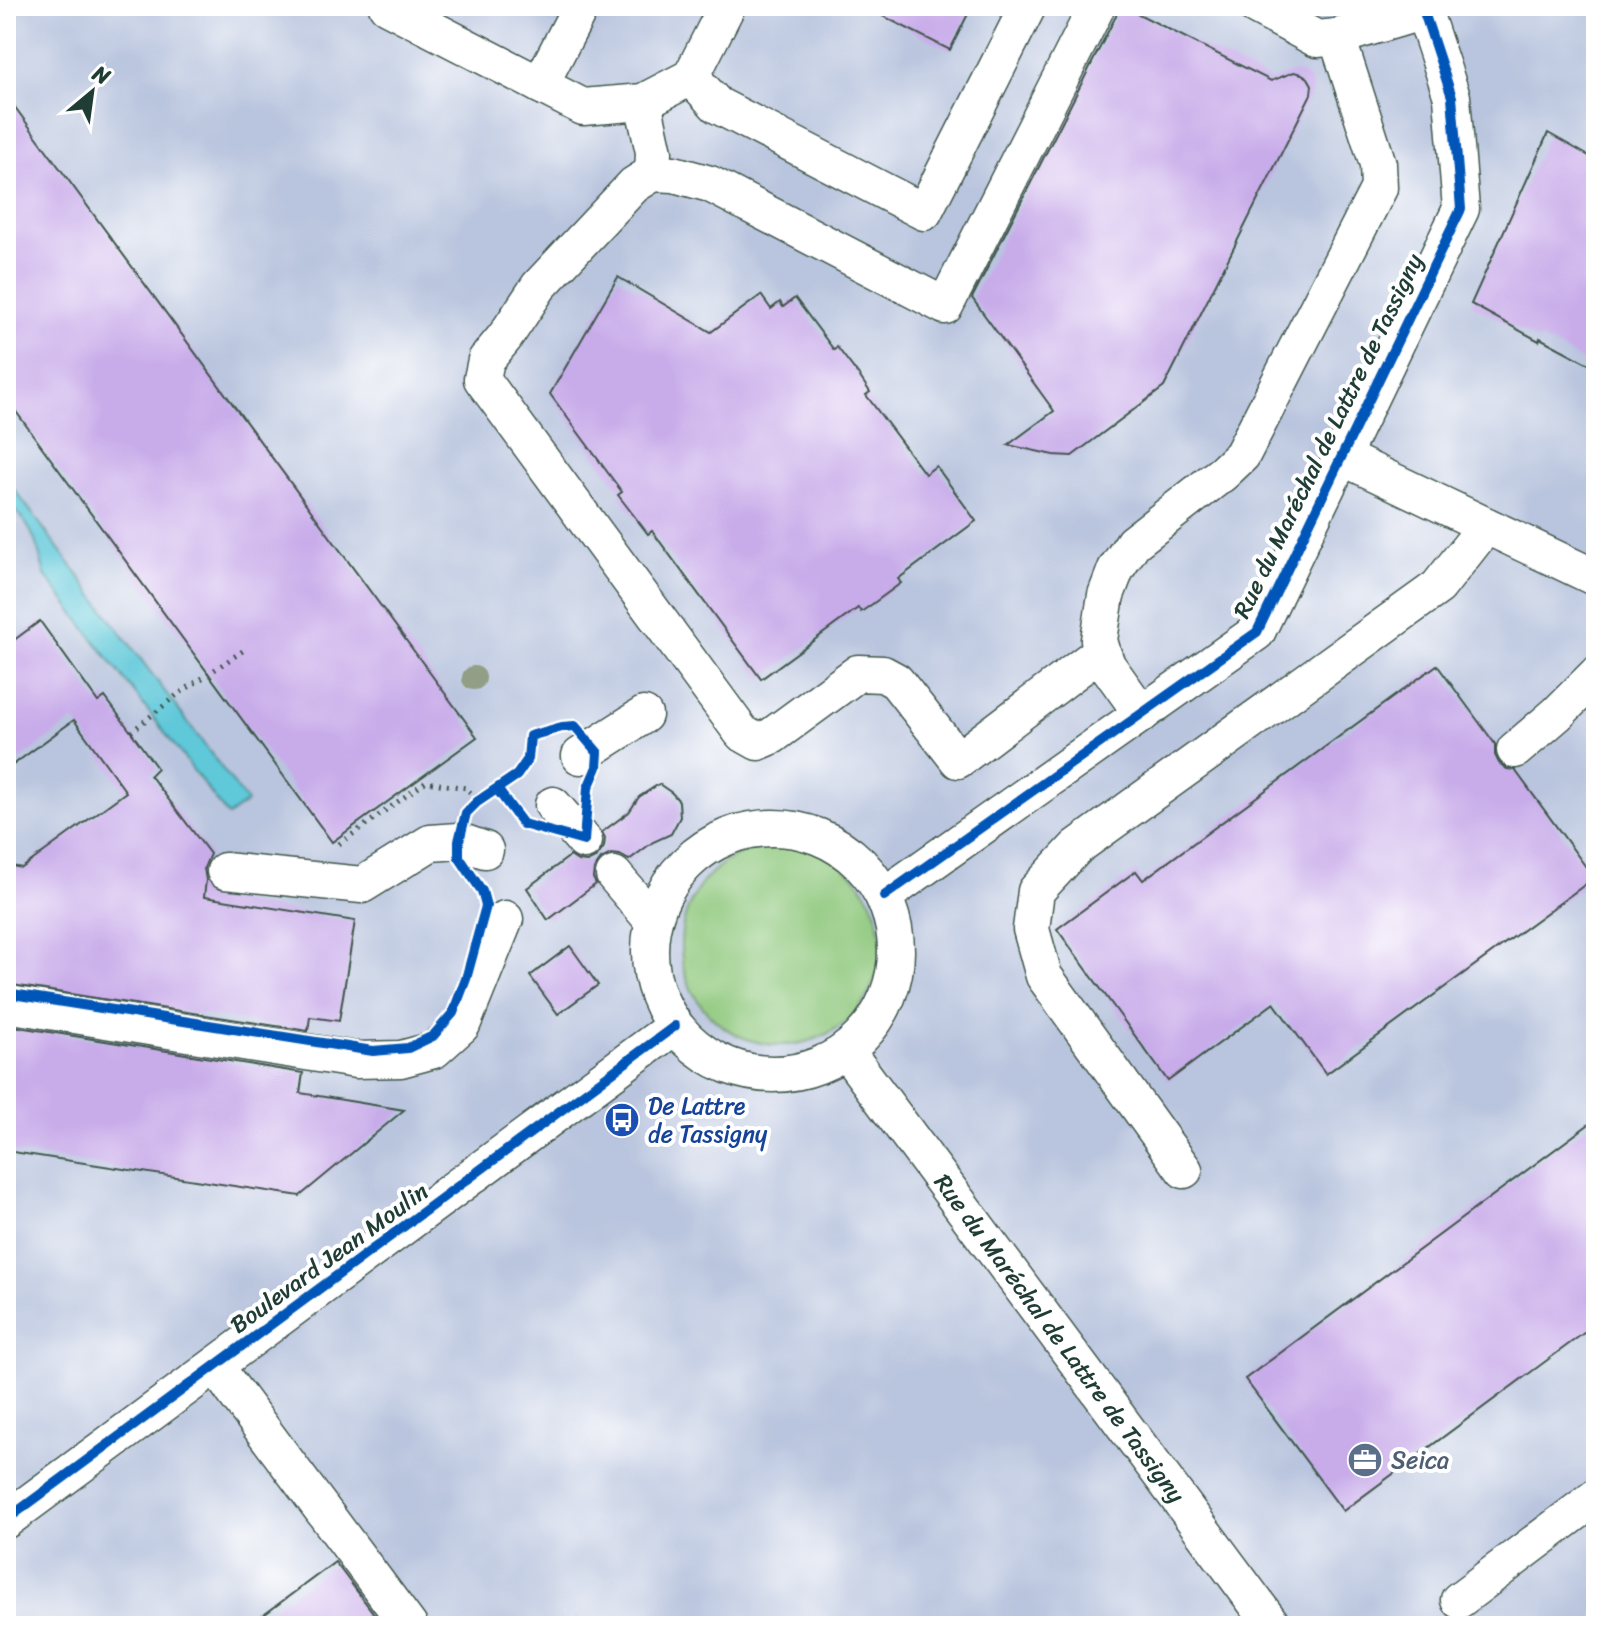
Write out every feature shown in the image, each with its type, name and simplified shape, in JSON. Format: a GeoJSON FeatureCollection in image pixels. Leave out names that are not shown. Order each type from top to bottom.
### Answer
{"type":"FeatureCollection","features":[{"type":"Feature","properties":{"kind":"street"},"geometry":{"type":"LineString","coordinates":[[540,85],[581,6]]}},
{"type":"Feature","properties":{"kind":"street"},"geometry":{"type":"LineString","coordinates":[[398,9],[583,107],[643,102],[691,77],[727,6]]}},
{"type":"Feature","properties":{"kind":"street"},"geometry":{"type":"LineString","coordinates":[[691,77],[717,105],[924,212],[1028,6]]}},
{"type":"Feature","properties":{"kind":"street"},"geometry":{"type":"LineString","coordinates":[[1097,6],[945,306],[710,184],[674,174],[653,173],[634,185],[539,286],[486,360],[482,379],[742,733],[758,742],[772,736],[858,673],[883,674],[896,681],[958,760],[1102,651]]}},
{"type":"Feature","properties":{"kind":"street"},"geometry":{"type":"LineString","coordinates":[[1255,6],[1317,39],[1337,37],[1423,8]]}},
{"type":"Feature","properties":{"kind":"street","name":"Rue du Maréchal de Lattre de Tassigny"},"geometry":{"type":"LineString","coordinates":[[884,896],[1257,632],[1461,209],[1452,97],[1423,8]]}},
{"type":"Feature","properties":{"kind":"street"},"geometry":{"type":"LineString","coordinates":[[1142,714],[1107,665],[1099,640],[1106,595],[1116,569],[1133,543],[1242,455],[1379,188],[1378,164],[1337,37]]}},
{"type":"Feature","properties":{"kind":"street"},"geometry":{"type":"LineString","coordinates":[[643,102],[654,152],[653,173]]}},
{"type":"Feature","properties":{"kind":"street","name":"Rue du Maréchal de Lattre de Tassigny"},"geometry":{"type":"LineString","coordinates":[[1342,457],[1596,578]]}},
{"type":"Feature","properties":{"kind":"street"},"geometry":{"type":"LineString","coordinates":[[1184,1170],[1044,976],[1031,929],[1036,891],[1077,847],[1438,587],[1486,526]]}},
{"type":"Feature","properties":{"kind":"street"},"geometry":{"type":"LineString","coordinates":[[1515,750],[1596,675]]}},
{"type":"Feature","properties":{"kind":"street"},"geometry":{"type":"LineString","coordinates":[[580,756],[644,715]]}},
{"type":"Feature","properties":{"kind":"street"},"geometry":{"type":"LineString","coordinates":[[553,805],[584,841]]}},
{"type":"Feature","properties":{"kind":"street"},"geometry":{"type":"LineString","coordinates":[[767,828],[803,831],[836,845],[864,867],[884,896],[895,929],[896,964],[888,997],[871,1027],[846,1051],[812,1069],[775,1075],[737,1069],[702,1053],[675,1026],[657,994],[649,957],[653,921],[669,884],[697,854],[732,834],[767,828]]}},
{"type":"Feature","properties":{"kind":"street"},"geometry":{"type":"LineString","coordinates":[[225,871],[362,885],[430,843],[472,845]]}},
{"type":"Feature","properties":{"kind":"street"},"geometry":{"type":"LineString","coordinates":[[614,875],[653,921]]}},
{"type":"Feature","properties":{"kind":"street"},"geometry":{"type":"LineString","coordinates":[[6,1004],[356,1060],[401,1059],[434,1050],[462,1025],[505,919]]}},
{"type":"Feature","properties":{"kind":"street","name":"Boulevard Jean Moulin"},"geometry":{"type":"LineString","coordinates":[[6,1520],[675,1026]]}},
{"type":"Feature","properties":{"kind":"street","name":"Rue du Maréchal de Lattre de Tassigny"},"geometry":{"type":"LineString","coordinates":[[846,1051],[1273,1626]]}},
{"type":"Feature","properties":{"kind":"street"},"geometry":{"type":"LineString","coordinates":[[215,1366],[409,1626]]}},
{"type":"Feature","properties":{"kind":"street"},"geometry":{"type":"LineString","coordinates":[[1459,1600],[1596,1497]]}},
{"type":"Feature","properties":{"kind":"path"},"geometry":{"type":"LineString","coordinates":[[131,732],[177,695],[247,648]]}},
{"type":"Feature","properties":{"kind":"path"},"geometry":{"type":"LineString","coordinates":[[328,852],[425,782],[467,788],[477,802]]}},
{"type":"Feature","properties":{"kind":"path"},"geometry":{"type":"LineString","coordinates":[[472,845],[466,813],[487,795]]}},
{"type":"Feature","properties":{"kind":"shaded area"},"geometry":{"type":"Polygon","coordinates":[[[6,6],[1596,6],[1596,1626],[6,1626],[6,6]]]}},
{"type":"Feature","properties":{"kind":"green space"},"geometry":{"type":"Polygon","coordinates":[[[781,845],[819,853],[851,875],[873,907],[881,945],[873,983],[851,1015],[819,1037],[781,1045],[743,1037],[711,1015],[689,983],[681,945],[689,907],[711,875],[743,853],[781,845]]]}},
{"type":"Feature","properties":{"kind":"water"},"geometry":{"type":"Polygon","coordinates":[[[6,478],[247,802],[228,816],[45,575],[28,526],[6,504],[6,478]]]}},
{"type":"Feature","properties":{"kind":"building"},"geometry":{"type":"Polygon","coordinates":[[[863,6],[972,6],[950,50],[863,6]]]}},
{"type":"Feature","properties":{"kind":"building"},"geometry":{"type":"Polygon","coordinates":[[[1118,6],[1271,81],[1294,72],[1302,74],[1312,85],[1311,94],[1164,387],[1072,456],[1054,455],[1008,445],[1054,411],[972,298],[1116,16],[1118,6]]]}},
{"type":"Feature","properties":{"kind":"building"},"geometry":{"type":"Polygon","coordinates":[[[6,95],[477,737],[332,842],[6,398],[6,95]]]}},
{"type":"Feature","properties":{"kind":"building"},"geometry":{"type":"Polygon","coordinates":[[[1548,133],[1596,160],[1596,368],[1471,304],[1548,133]]]}},
{"type":"Feature","properties":{"kind":"building"},"geometry":{"type":"Polygon","coordinates":[[[618,277],[711,332],[761,295],[771,309],[780,302],[783,307],[795,298],[834,350],[837,347],[860,377],[870,392],[866,395],[925,474],[936,466],[976,521],[898,579],[901,583],[861,612],[858,608],[761,679],[652,531],[648,534],[618,495],[622,492],[550,394],[618,277]]]}},
{"type":"Feature","properties":{"kind":"building"},"geometry":{"type":"Polygon","coordinates":[[[40,621],[98,702],[105,697],[131,732],[157,768],[150,775],[210,854],[204,868],[204,897],[355,921],[339,1021],[310,1017],[308,1031],[6,984],[6,865],[22,868],[126,792],[74,720],[6,770],[6,646],[40,621]]]}},
{"type":"Feature","properties":{"kind":"building"},"geometry":{"type":"Polygon","coordinates":[[[1437,665],[1495,744],[1499,763],[1515,770],[1594,878],[1326,1074],[1274,1003],[1168,1081],[1057,929],[1136,871],[1143,880],[1437,665]]]}},
{"type":"Feature","properties":{"kind":"building"},"geometry":{"type":"Polygon","coordinates":[[[659,784],[679,801],[680,817],[671,834],[653,842],[629,860],[611,854],[601,859],[594,869],[596,884],[548,920],[527,888],[570,856],[587,862],[597,857],[604,847],[602,832],[629,812],[639,797],[659,784]]]}},
{"type":"Feature","properties":{"kind":"building"},"geometry":{"type":"Polygon","coordinates":[[[570,946],[598,985],[558,1014],[530,976],[570,946]]]}},
{"type":"Feature","properties":{"kind":"building"},"geometry":{"type":"Polygon","coordinates":[[[6,1025],[303,1073],[300,1093],[404,1110],[300,1196],[6,1151],[6,1025]]]}},
{"type":"Feature","properties":{"kind":"building"},"geometry":{"type":"Polygon","coordinates":[[[1596,1119],[1596,1324],[1343,1511],[1245,1379],[1596,1119]]]}},
{"type":"Feature","properties":{"kind":"building"},"geometry":{"type":"Polygon","coordinates":[[[335,1562],[383,1626],[249,1626],[335,1562]]]}},
{"type":"Feature","properties":{"kind":"cycle path"},"geometry":{"type":"LineString","coordinates":[[884,896],[1257,632],[1461,209],[1452,97],[1422,6]]}},
{"type":"Feature","properties":{"kind":"cycle path"},"geometry":{"type":"LineString","coordinates":[[6,993],[373,1051],[408,1048],[433,1036],[453,1013],[466,979],[486,906],[482,891],[459,857],[459,841],[466,813],[477,802],[517,775],[528,759],[530,736],[575,726],[598,753],[597,767],[588,788],[584,841],[523,824],[497,789]]}},
{"type":"Feature","properties":{"kind":"cycle path"},"geometry":{"type":"LineString","coordinates":[[6,1520],[675,1026]]}},
{"type":"Feature","properties":{"kind":"place","name":"De Lattre de Tassigny"},"geometry":{"type":"Point","coordinates":[622,1120]}},
{"type":"Feature","properties":{"kind":"place","name":"Seica"},"geometry":{"type":"Point","coordinates":[1365,1460]}}]}
